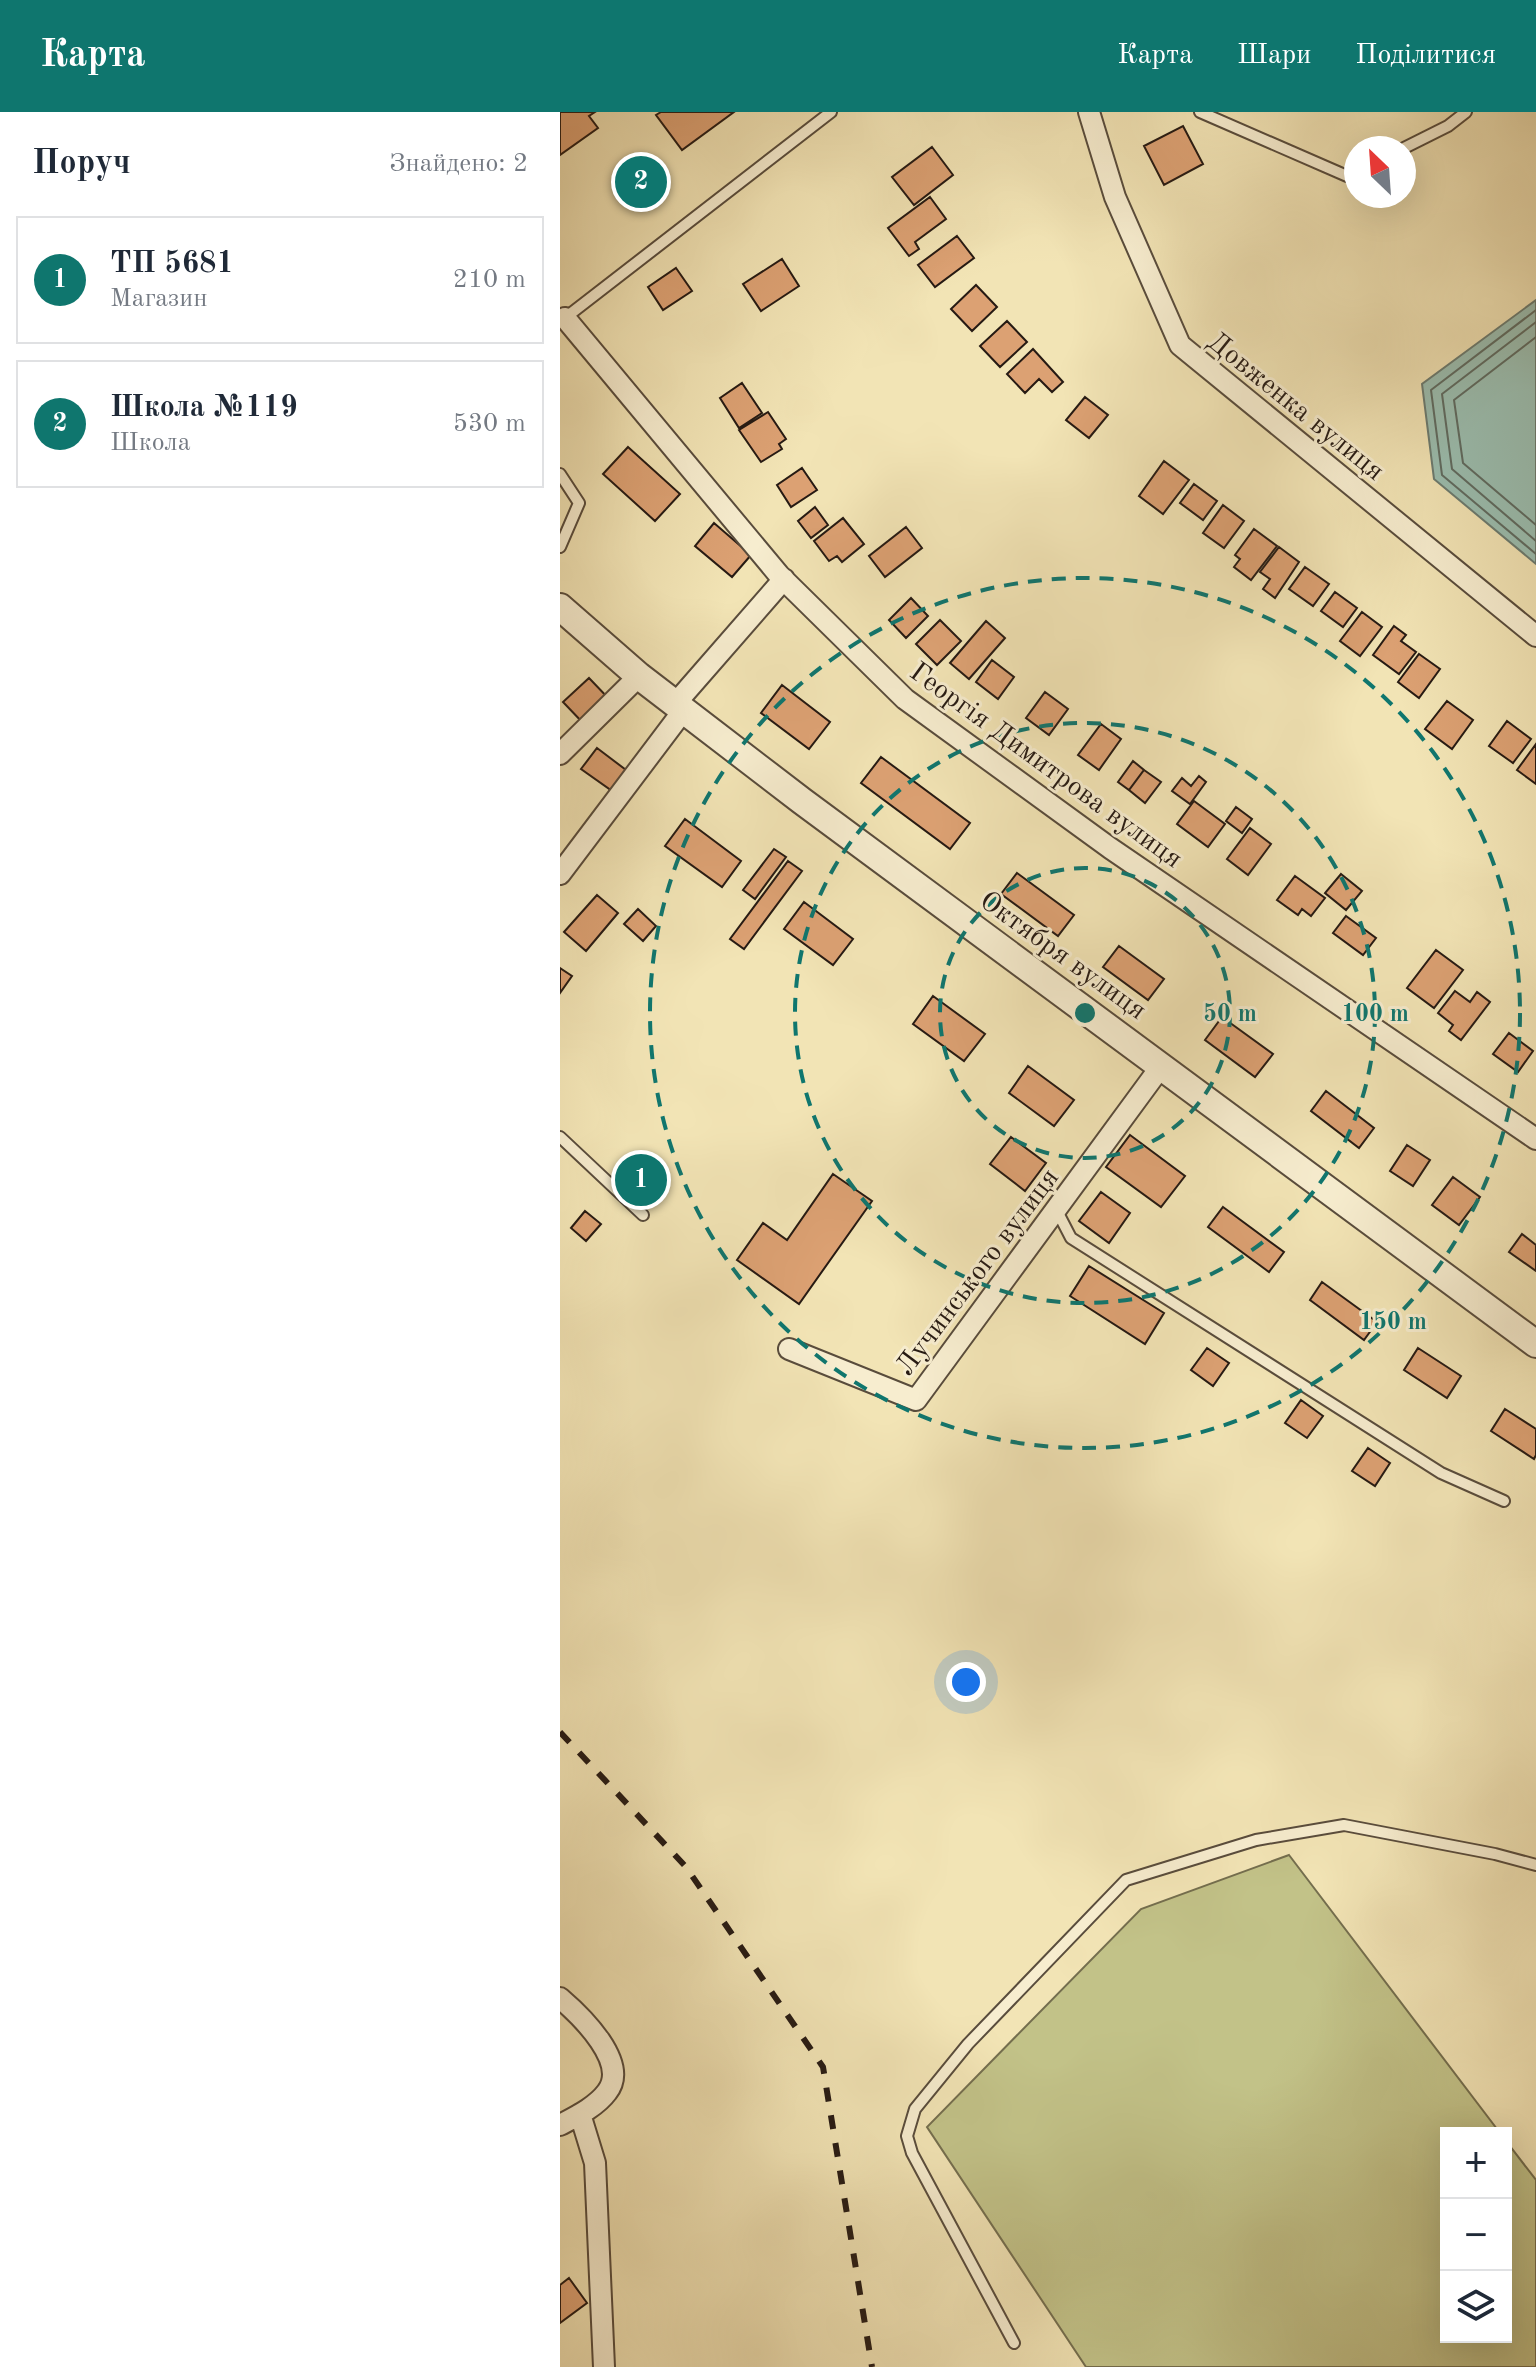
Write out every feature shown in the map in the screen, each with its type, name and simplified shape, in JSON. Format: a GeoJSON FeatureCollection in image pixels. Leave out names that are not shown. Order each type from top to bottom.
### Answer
{"type":"FeatureCollection","features":[{"type":"Feature","properties":{"kind":"street","name":"Довженка вулиця"},"geometry":{"type":"LineString","coordinates":[[1089,112],[1115,197],[1180,345],[1536,636]]}},
{"type":"Feature","properties":{"kind":"street","name":"Георгія Димитрова вулиця"},"geometry":{"type":"LineString","coordinates":[[565,318],[784,579],[905,699],[1110,848],[1536,1139]]}},
{"type":"Feature","properties":{"kind":"street"},"geometry":{"type":"LineString","coordinates":[[560,874],[679,708],[784,579]]}},
{"type":"Feature","properties":{"kind":"street","name":"Октября вулиця"},"geometry":{"type":"LineString","coordinates":[[560,607],[679,708],[1536,1344]]}},
{"type":"Feature","properties":{"kind":"street"},"geometry":{"type":"LineString","coordinates":[[560,754],[639,676]]}},
{"type":"Feature","properties":{"kind":"street","name":"Лучинського вулиця"},"geometry":{"type":"LineString","coordinates":[[789,1349],[916,1400],[1162,1065]]}},
{"type":"Feature","properties":{"kind":"street"},"geometry":{"type":"LineString","coordinates":[[560,1998],[598,2037],[612,2065],[614,2078],[607,2093],[560,2125]]}},
{"type":"Feature","properties":{"kind":"street"},"geometry":{"type":"LineString","coordinates":[[580,2114],[595,2163],[604,2367]]}},
{"type":"Feature","properties":{"kind":"lane"},"geometry":{"type":"LineString","coordinates":[[565,318],[831,112]]}},
{"type":"Feature","properties":{"kind":"lane"},"geometry":{"type":"LineString","coordinates":[[1200,112],[1344,175]]}},
{"type":"Feature","properties":{"kind":"lane"},"geometry":{"type":"LineString","coordinates":[[1416,142],[1448,126],[1466,112]]}},
{"type":"Feature","properties":{"kind":"lane"},"geometry":{"type":"LineString","coordinates":[[560,474],[579,503],[560,547]]}},
{"type":"Feature","properties":{"kind":"lane"},"geometry":{"type":"LineString","coordinates":[[560,1137],[643,1215]]}},
{"type":"Feature","properties":{"kind":"lane"},"geometry":{"type":"LineString","coordinates":[[1057,1211],[1071,1238],[1441,1473],[1504,1501]]}},
{"type":"Feature","properties":{"kind":"lane"},"geometry":{"type":"LineString","coordinates":[[1014,2343],[912,2153],[907,2136],[915,2109],[968,2044],[1126,1880],[1256,1840],[1344,1825],[1495,1854],[1536,1865]]}},
{"type":"Feature","properties":{"kind":"green space"},"geometry":{"type":"Polygon","coordinates":[[[1289,1855],[1495,2127],[1440,2127],[1440,2343],[1512,2343],[1512,2149],[1536,2180],[1536,2367],[1086,2367],[927,2127],[1141,1909],[1289,1855]]]}},
{"type":"Feature","properties":{"kind":"water"},"geometry":{"type":"Polygon","coordinates":[[[1536,300],[1536,564],[1434,479],[1422,384],[1536,300]]]}},
{"type":"Feature","properties":{"kind":"building"},"geometry":{"type":"Polygon","coordinates":[[[560,112],[595,112],[589,116],[598,128],[560,155],[560,112]]]}},
{"type":"Feature","properties":{"kind":"building"},"geometry":{"type":"Polygon","coordinates":[[[661,112],[734,112],[682,150],[656,115],[661,112]]]}},
{"type":"Feature","properties":{"kind":"building"},"geometry":{"type":"Polygon","coordinates":[[[1183,126],[1203,164],[1164,185],[1144,146],[1183,126]]]}},
{"type":"Feature","properties":{"kind":"building"},"geometry":{"type":"Polygon","coordinates":[[[932,147],[953,175],[914,205],[892,177],[932,147]]]}},
{"type":"Feature","properties":{"kind":"building"},"geometry":{"type":"Polygon","coordinates":[[[930,197],[946,219],[915,242],[919,249],[909,256],[888,228],[930,197]]]}},
{"type":"Feature","properties":{"kind":"building"},"geometry":{"type":"Polygon","coordinates":[[[957,236],[974,258],[935,287],[918,265],[957,236]]]}},
{"type":"Feature","properties":{"kind":"building"},"geometry":{"type":"Polygon","coordinates":[[[782,259],[799,286],[761,311],[743,284],[782,259]]]}},
{"type":"Feature","properties":{"kind":"building"},"geometry":{"type":"Polygon","coordinates":[[[676,268],[692,291],[663,310],[648,287],[676,268]]]}},
{"type":"Feature","properties":{"kind":"building"},"geometry":{"type":"Polygon","coordinates":[[[976,285],[997,307],[972,331],[951,309],[976,285]]]}},
{"type":"Feature","properties":{"kind":"building"},"geometry":{"type":"Polygon","coordinates":[[[1007,321],[1027,342],[1000,367],[980,346],[1007,321]]]}},
{"type":"Feature","properties":{"kind":"building"},"geometry":{"type":"Polygon","coordinates":[[[1033,349],[1063,382],[1052,392],[1039,379],[1025,393],[1007,374],[1033,349]]]}},
{"type":"Feature","properties":{"kind":"building"},"geometry":{"type":"Polygon","coordinates":[[[742,383],[762,413],[739,428],[720,398],[742,383]]]}},
{"type":"Feature","properties":{"kind":"building"},"geometry":{"type":"Polygon","coordinates":[[[1085,397],[1108,415],[1089,438],[1066,420],[1085,397]]]}},
{"type":"Feature","properties":{"kind":"building"},"geometry":{"type":"Polygon","coordinates":[[[768,412],[786,439],[779,444],[782,449],[761,462],[739,430],[768,412]]]}},
{"type":"Feature","properties":{"kind":"building"},"geometry":{"type":"Polygon","coordinates":[[[628,447],[680,494],[655,521],[603,474],[628,447]]]}},
{"type":"Feature","properties":{"kind":"building"},"geometry":{"type":"Polygon","coordinates":[[[1164,461],[1189,480],[1163,514],[1139,496],[1164,461]]]}},
{"type":"Feature","properties":{"kind":"building"},"geometry":{"type":"Polygon","coordinates":[[[802,468],[817,490],[791,507],[777,485],[802,468]]]}},
{"type":"Feature","properties":{"kind":"building"},"geometry":{"type":"Polygon","coordinates":[[[1194,484],[1217,501],[1203,520],[1180,503],[1194,484]]]}},
{"type":"Feature","properties":{"kind":"building"},"geometry":{"type":"Polygon","coordinates":[[[1223,505],[1244,521],[1224,548],[1203,533],[1223,505]]]}},
{"type":"Feature","properties":{"kind":"building"},"geometry":{"type":"Polygon","coordinates":[[[815,507],[828,525],[811,538],[798,521],[815,507]]]}},
{"type":"Feature","properties":{"kind":"building"},"geometry":{"type":"Polygon","coordinates":[[[843,518],[864,544],[842,562],[837,556],[829,561],[814,541],[843,518]]]}},
{"type":"Feature","properties":{"kind":"building"},"geometry":{"type":"Polygon","coordinates":[[[714,523],[751,555],[732,577],[695,546],[714,523]]]}},
{"type":"Feature","properties":{"kind":"building"},"geometry":{"type":"Polygon","coordinates":[[[906,527],[922,548],[885,577],[869,556],[906,527]]]}},
{"type":"Feature","properties":{"kind":"building"},"geometry":{"type":"Polygon","coordinates":[[[1254,529],[1277,546],[1251,580],[1234,567],[1240,559],[1235,555],[1254,529]]]}},
{"type":"Feature","properties":{"kind":"building"},"geometry":{"type":"Polygon","coordinates":[[[1279,547],[1299,562],[1275,598],[1263,589],[1270,579],[1260,572],[1279,547]]]}},
{"type":"Feature","properties":{"kind":"building"},"geometry":{"type":"Polygon","coordinates":[[[1305,567],[1329,584],[1313,606],[1289,589],[1305,567]]]}},
{"type":"Feature","properties":{"kind":"building"},"geometry":{"type":"Polygon","coordinates":[[[1335,592],[1357,608],[1343,627],[1321,611],[1335,592]]]}},
{"type":"Feature","properties":{"kind":"building"},"geometry":{"type":"Polygon","coordinates":[[[911,598],[928,616],[906,638],[889,620],[911,598]]]}},
{"type":"Feature","properties":{"kind":"building"},"geometry":{"type":"Polygon","coordinates":[[[1362,612],[1382,627],[1360,656],[1340,641],[1362,612]]]}},
{"type":"Feature","properties":{"kind":"building"},"geometry":{"type":"Polygon","coordinates":[[[940,620],[961,641],[937,665],[916,644],[940,620]]]}},
{"type":"Feature","properties":{"kind":"building"},"geometry":{"type":"Polygon","coordinates":[[[986,621],[1005,638],[969,679],[950,663],[986,621]]]}},
{"type":"Feature","properties":{"kind":"building"},"geometry":{"type":"Polygon","coordinates":[[[1394,626],[1406,635],[1401,641],[1416,652],[1399,674],[1373,655],[1394,626]]]}},
{"type":"Feature","properties":{"kind":"building"},"geometry":{"type":"Polygon","coordinates":[[[1419,654],[1440,669],[1419,698],[1398,682],[1419,654]]]}},
{"type":"Feature","properties":{"kind":"building"},"geometry":{"type":"Polygon","coordinates":[[[992,660],[1014,677],[998,699],[976,682],[992,660]]]}},
{"type":"Feature","properties":{"kind":"building"},"geometry":{"type":"Polygon","coordinates":[[[589,678],[611,701],[585,725],[563,702],[589,678]]]}},
{"type":"Feature","properties":{"kind":"building"},"geometry":{"type":"Polygon","coordinates":[[[782,685],[830,722],[809,749],[761,713],[782,685]]]}},
{"type":"Feature","properties":{"kind":"building"},"geometry":{"type":"Polygon","coordinates":[[[1045,692],[1068,709],[1049,735],[1026,718],[1045,692]]]}},
{"type":"Feature","properties":{"kind":"building"},"geometry":{"type":"Polygon","coordinates":[[[1447,701],[1473,720],[1452,749],[1425,729],[1447,701]]]}},
{"type":"Feature","properties":{"kind":"building"},"geometry":{"type":"Polygon","coordinates":[[[1507,721],[1531,739],[1513,763],[1489,746],[1507,721]]]}},
{"type":"Feature","properties":{"kind":"building"},"geometry":{"type":"Polygon","coordinates":[[[1101,724],[1121,739],[1099,770],[1078,755],[1101,724]]]}},
{"type":"Feature","properties":{"kind":"building"},"geometry":{"type":"Polygon","coordinates":[[[1536,744],[1536,784],[1517,770],[1536,744]]]}},
{"type":"Feature","properties":{"kind":"building"},"geometry":{"type":"Polygon","coordinates":[[[597,748],[630,773],[615,793],[581,769],[597,748]]]}},
{"type":"Feature","properties":{"kind":"building"},"geometry":{"type":"Polygon","coordinates":[[[881,757],[970,823],[950,849],[861,783],[881,757]]]}},
{"type":"Feature","properties":{"kind":"building"},"geometry":{"type":"Polygon","coordinates":[[[1133,761],[1144,770],[1129,790],[1118,782],[1133,761]]]}},
{"type":"Feature","properties":{"kind":"building"},"geometry":{"type":"Polygon","coordinates":[[[1144,770],[1161,782],[1145,803],[1129,790],[1144,770]]]}},
{"type":"Feature","properties":{"kind":"building"},"geometry":{"type":"Polygon","coordinates":[[[1199,776],[1206,782],[1190,804],[1172,791],[1182,778],[1191,786],[1199,776]]]}},
{"type":"Feature","properties":{"kind":"building"},"geometry":{"type":"Polygon","coordinates":[[[1194,801],[1225,824],[1208,847],[1177,824],[1194,801]]]}},
{"type":"Feature","properties":{"kind":"building"},"geometry":{"type":"Polygon","coordinates":[[[1236,807],[1252,819],[1242,833],[1226,821],[1236,807]]]}},
{"type":"Feature","properties":{"kind":"building"},"geometry":{"type":"Polygon","coordinates":[[[685,819],[741,861],[722,887],[665,846],[685,819]]]}},
{"type":"Feature","properties":{"kind":"building"},"geometry":{"type":"Polygon","coordinates":[[[1250,828],[1271,844],[1248,875],[1227,859],[1250,828]]]}},
{"type":"Feature","properties":{"kind":"building"},"geometry":{"type":"Polygon","coordinates":[[[774,849],[786,857],[755,899],[743,890],[774,849]]]}},
{"type":"Feature","properties":{"kind":"building"},"geometry":{"type":"Polygon","coordinates":[[[788,861],[802,871],[744,949],[730,939],[788,861]]]}},
{"type":"Feature","properties":{"kind":"building"},"geometry":{"type":"Polygon","coordinates":[[[1017,873],[1074,915],[1058,936],[1001,894],[1017,873]]]}},
{"type":"Feature","properties":{"kind":"building"},"geometry":{"type":"Polygon","coordinates":[[[1341,874],[1362,891],[1346,910],[1325,893],[1341,874]]]}},
{"type":"Feature","properties":{"kind":"building"},"geometry":{"type":"Polygon","coordinates":[[[1295,876],[1325,898],[1311,916],[1302,909],[1298,915],[1277,900],[1295,876]]]}},
{"type":"Feature","properties":{"kind":"building"},"geometry":{"type":"Polygon","coordinates":[[[597,895],[618,913],[586,951],[564,932],[597,895]]]}},
{"type":"Feature","properties":{"kind":"building"},"geometry":{"type":"Polygon","coordinates":[[[804,902],[853,939],[833,965],[784,929],[804,902]]]}},
{"type":"Feature","properties":{"kind":"building"},"geometry":{"type":"Polygon","coordinates":[[[638,909],[656,926],[643,941],[624,924],[638,909]]]}},
{"type":"Feature","properties":{"kind":"building"},"geometry":{"type":"Polygon","coordinates":[[[1346,916],[1376,938],[1363,955],[1333,933],[1346,916]]]}},
{"type":"Feature","properties":{"kind":"building"},"geometry":{"type":"Polygon","coordinates":[[[1119,946],[1164,979],[1148,1000],[1103,967],[1119,946]]]}},
{"type":"Feature","properties":{"kind":"building"},"geometry":{"type":"Polygon","coordinates":[[[1436,950],[1463,970],[1434,1008],[1407,988],[1436,950]]]}},
{"type":"Feature","properties":{"kind":"building"},"geometry":{"type":"Polygon","coordinates":[[[560,968],[572,976],[560,993],[560,968]]]}},
{"type":"Feature","properties":{"kind":"building"},"geometry":{"type":"Polygon","coordinates":[[[1455,991],[1470,1002],[1477,992],[1490,1002],[1461,1040],[1449,1031],[1453,1025],[1438,1013],[1455,991]]]}},
{"type":"Feature","properties":{"kind":"building"},"geometry":{"type":"Polygon","coordinates":[[[933,996],[985,1034],[964,1061],[913,1024],[933,996]]]}},
{"type":"Feature","properties":{"kind":"building"},"geometry":{"type":"Polygon","coordinates":[[[1222,1017],[1273,1054],[1255,1077],[1205,1040],[1222,1017]]]}},
{"type":"Feature","properties":{"kind":"building"},"geometry":{"type":"Polygon","coordinates":[[[1509,1033],[1533,1051],[1518,1072],[1493,1054],[1509,1033]]]}},
{"type":"Feature","properties":{"kind":"building"},"geometry":{"type":"Polygon","coordinates":[[[1028,1066],[1074,1100],[1054,1126],[1009,1093],[1028,1066]]]}},
{"type":"Feature","properties":{"kind":"building"},"geometry":{"type":"Polygon","coordinates":[[[1326,1091],[1374,1128],[1359,1148],[1311,1111],[1326,1091]]]}},
{"type":"Feature","properties":{"kind":"building"},"geometry":{"type":"Polygon","coordinates":[[[1130,1135],[1185,1176],[1161,1207],[1106,1167],[1130,1135]]]}},
{"type":"Feature","properties":{"kind":"building"},"geometry":{"type":"Polygon","coordinates":[[[1011,1137],[1046,1163],[1025,1191],[990,1164],[1011,1137]]]}},
{"type":"Feature","properties":{"kind":"building"},"geometry":{"type":"Polygon","coordinates":[[[1407,1145],[1430,1160],[1413,1186],[1390,1171],[1407,1145]]]}},
{"type":"Feature","properties":{"kind":"building"},"geometry":{"type":"Polygon","coordinates":[[[833,1174],[872,1201],[799,1304],[737,1260],[763,1223],[787,1240],[833,1174]]]}},
{"type":"Feature","properties":{"kind":"building"},"geometry":{"type":"Polygon","coordinates":[[[1453,1177],[1480,1197],[1459,1225],[1432,1205],[1453,1177]]]}},
{"type":"Feature","properties":{"kind":"building"},"geometry":{"type":"Polygon","coordinates":[[[1101,1192],[1130,1213],[1109,1243],[1079,1221],[1101,1192]]]}},
{"type":"Feature","properties":{"kind":"building"},"geometry":{"type":"Polygon","coordinates":[[[1223,1207],[1284,1252],[1269,1272],[1208,1227],[1223,1207]]]}},
{"type":"Feature","properties":{"kind":"building"},"geometry":{"type":"Polygon","coordinates":[[[585,1211],[601,1224],[586,1241],[571,1228],[585,1211]]]}},
{"type":"Feature","properties":{"kind":"building"},"geometry":{"type":"Polygon","coordinates":[[[1522,1234],[1536,1245],[1536,1271],[1509,1252],[1522,1234]]]}},
{"type":"Feature","properties":{"kind":"building"},"geometry":{"type":"Polygon","coordinates":[[[1089,1266],[1164,1313],[1145,1344],[1070,1296],[1089,1266]]]}},
{"type":"Feature","properties":{"kind":"building"},"geometry":{"type":"Polygon","coordinates":[[[1322,1282],[1377,1322],[1364,1340],[1310,1300],[1322,1282]]]}},
{"type":"Feature","properties":{"kind":"building"},"geometry":{"type":"Polygon","coordinates":[[[1207,1348],[1229,1363],[1213,1386],[1191,1370],[1207,1348]]]}},
{"type":"Feature","properties":{"kind":"building"},"geometry":{"type":"Polygon","coordinates":[[[1418,1348],[1461,1376],[1447,1398],[1404,1370],[1418,1348]]]}},
{"type":"Feature","properties":{"kind":"building"},"geometry":{"type":"Polygon","coordinates":[[[1301,1400],[1323,1416],[1307,1438],[1285,1423],[1301,1400]]]}},
{"type":"Feature","properties":{"kind":"building"},"geometry":{"type":"Polygon","coordinates":[[[1505,1409],[1536,1429],[1534,1459],[1491,1431],[1505,1409]]]}},
{"type":"Feature","properties":{"kind":"building"},"geometry":{"type":"Polygon","coordinates":[[[1368,1448],[1390,1463],[1375,1486],[1352,1471],[1368,1448]]]}},
{"type":"Feature","properties":{"kind":"building"},"geometry":{"type":"Polygon","coordinates":[[[569,2278],[587,2303],[560,2323],[560,2285],[569,2278]]]}},
{"type":"Feature","properties":{"kind":"railway"},"geometry":{"type":"LineString","coordinates":[[560,1732],[686,1867],[823,2067],[872,2367]]}},
{"type":"Feature","properties":{"kind":"place","name":"Школа №119"},"geometry":{"type":"Point","coordinates":[641,182]}},
{"type":"Feature","properties":{"kind":"place","name":"ТП 5681"},"geometry":{"type":"Point","coordinates":[641,1180]}}]}
